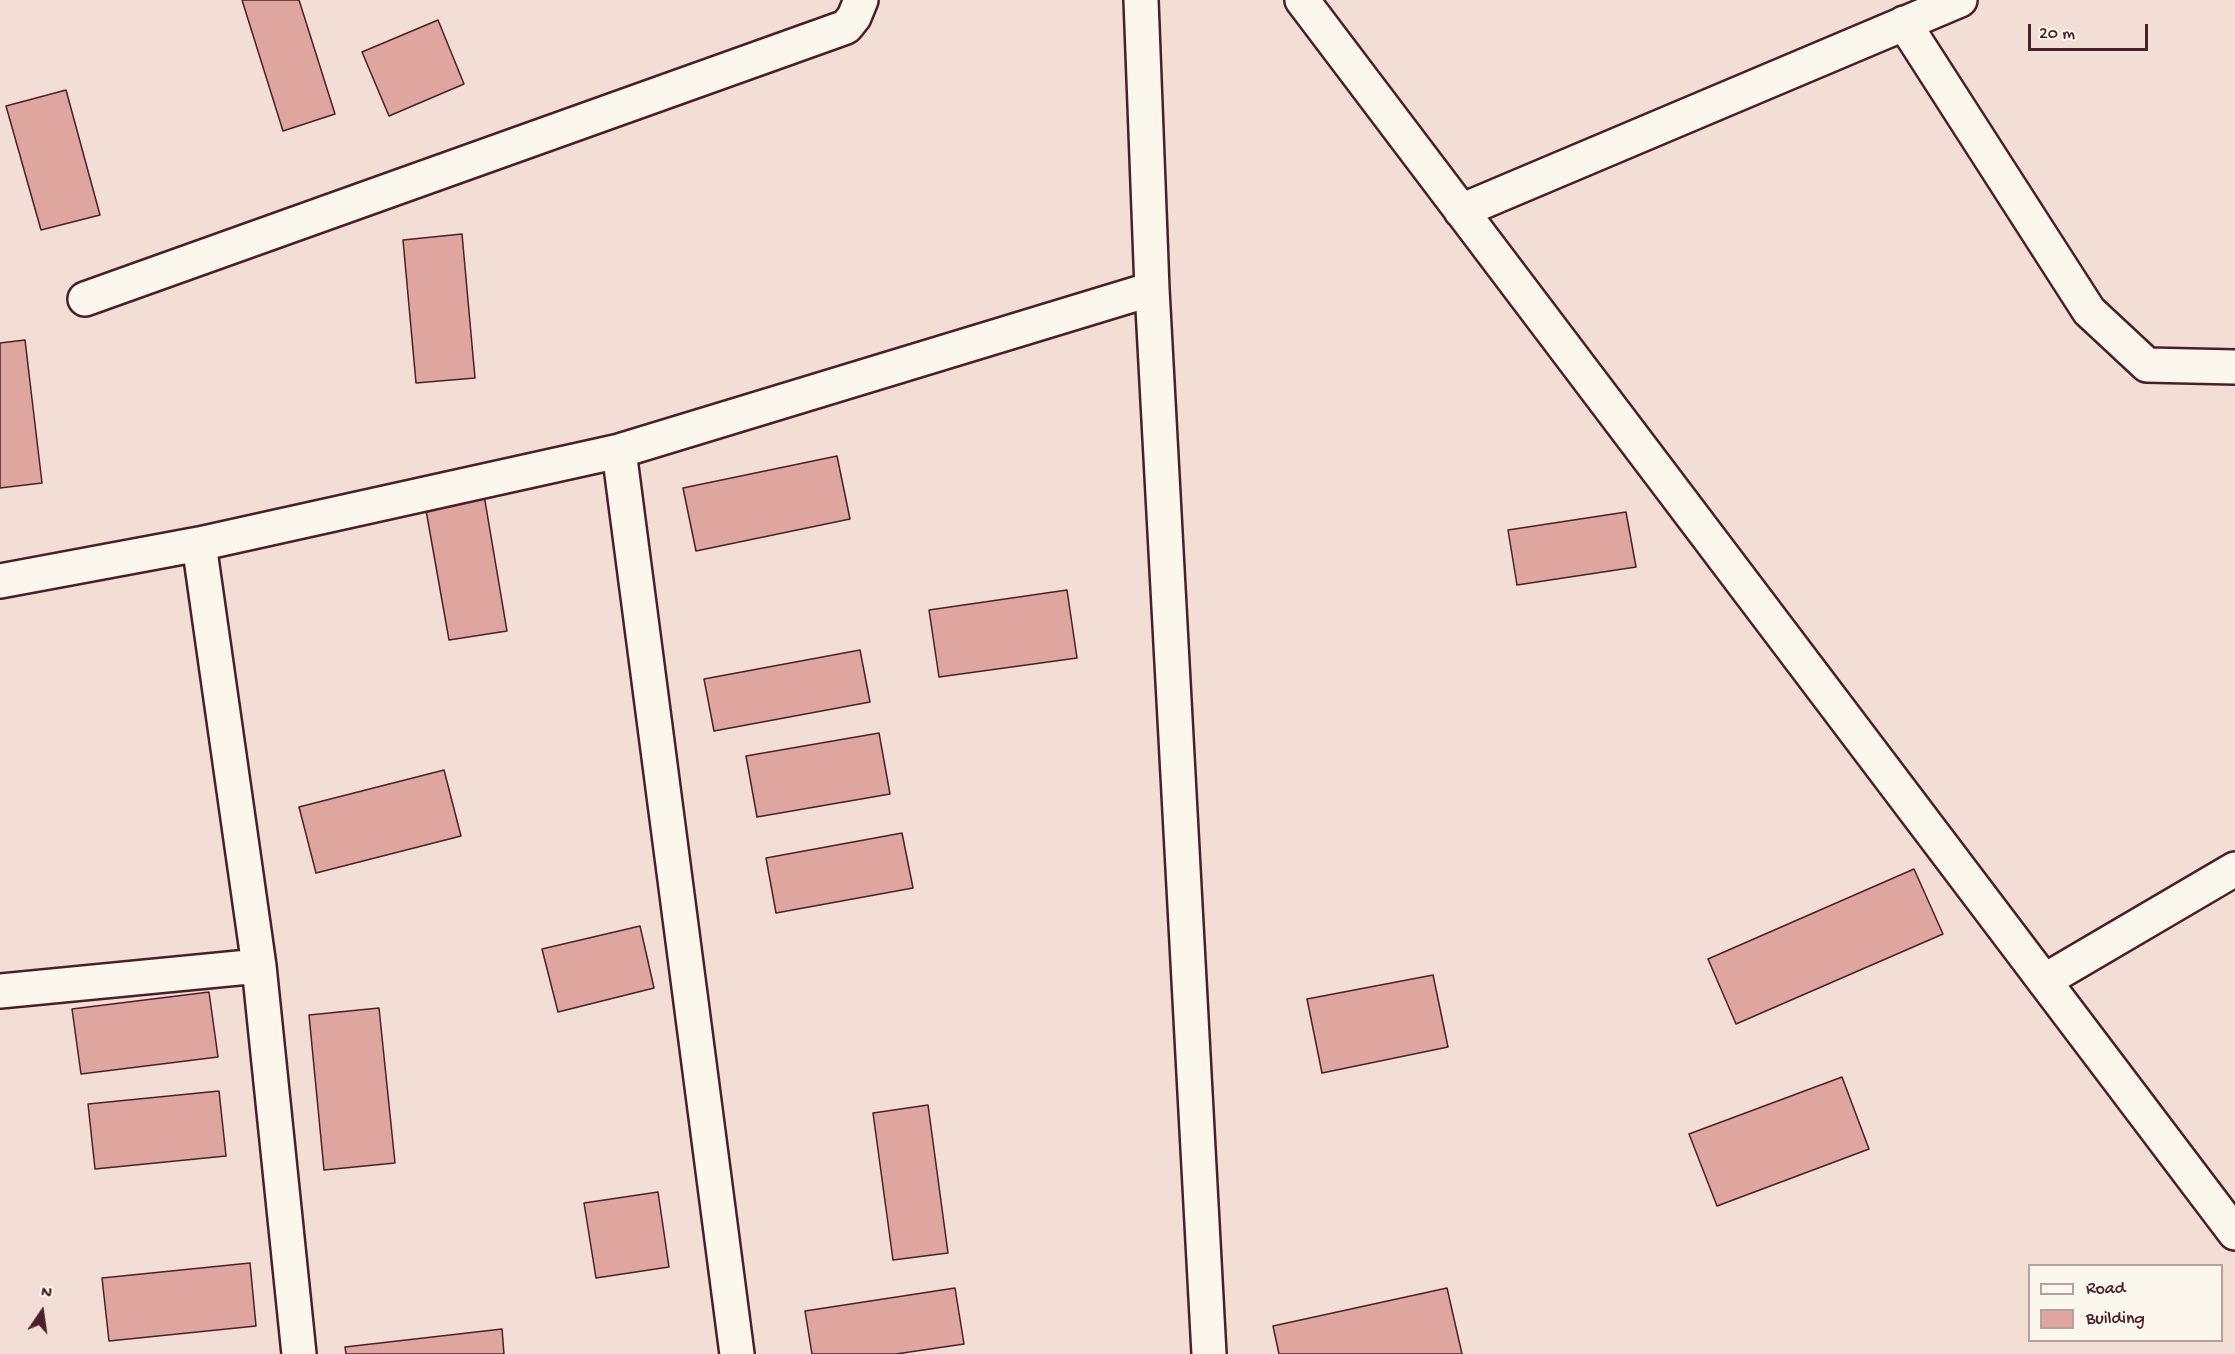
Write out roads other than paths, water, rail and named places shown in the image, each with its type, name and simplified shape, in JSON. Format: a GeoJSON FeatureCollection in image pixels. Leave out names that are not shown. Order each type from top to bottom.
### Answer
{"type":"FeatureCollection","features":[{"type":"Feature","properties":{"kind":"street"},"geometry":{"type":"LineString","coordinates":[[85,299],[846,27],[854,17],[861,0]]}},
{"type":"Feature","properties":{"kind":"street"},"geometry":{"type":"LineString","coordinates":[[1141,0],[1152,289],[1209,1354]]}},
{"type":"Feature","properties":{"kind":"street"},"geometry":{"type":"LineString","coordinates":[[1302,0],[2235,1233]]}},
{"type":"Feature","properties":{"kind":"street"},"geometry":{"type":"LineString","coordinates":[[1461,210],[1960,0]]}},
{"type":"Feature","properties":{"kind":"street"},"geometry":{"type":"LineString","coordinates":[[1904,23],[2089,311],[2147,365],[2235,367]]}},
{"type":"Feature","properties":{"kind":"street"},"geometry":{"type":"LineString","coordinates":[[0,581],[199,544],[620,451],[1152,289]]}},
{"type":"Feature","properties":{"kind":"street"},"geometry":{"type":"LineString","coordinates":[[620,451],[737,1354]]}},
{"type":"Feature","properties":{"kind":"street"},"geometry":{"type":"LineString","coordinates":[[199,544],[259,966],[299,1354]]}},
{"type":"Feature","properties":{"kind":"street"},"geometry":{"type":"LineString","coordinates":[[2044,981],[2235,869]]}},
{"type":"Feature","properties":{"kind":"street"},"geometry":{"type":"LineString","coordinates":[[0,991],[259,966]]}}]}
